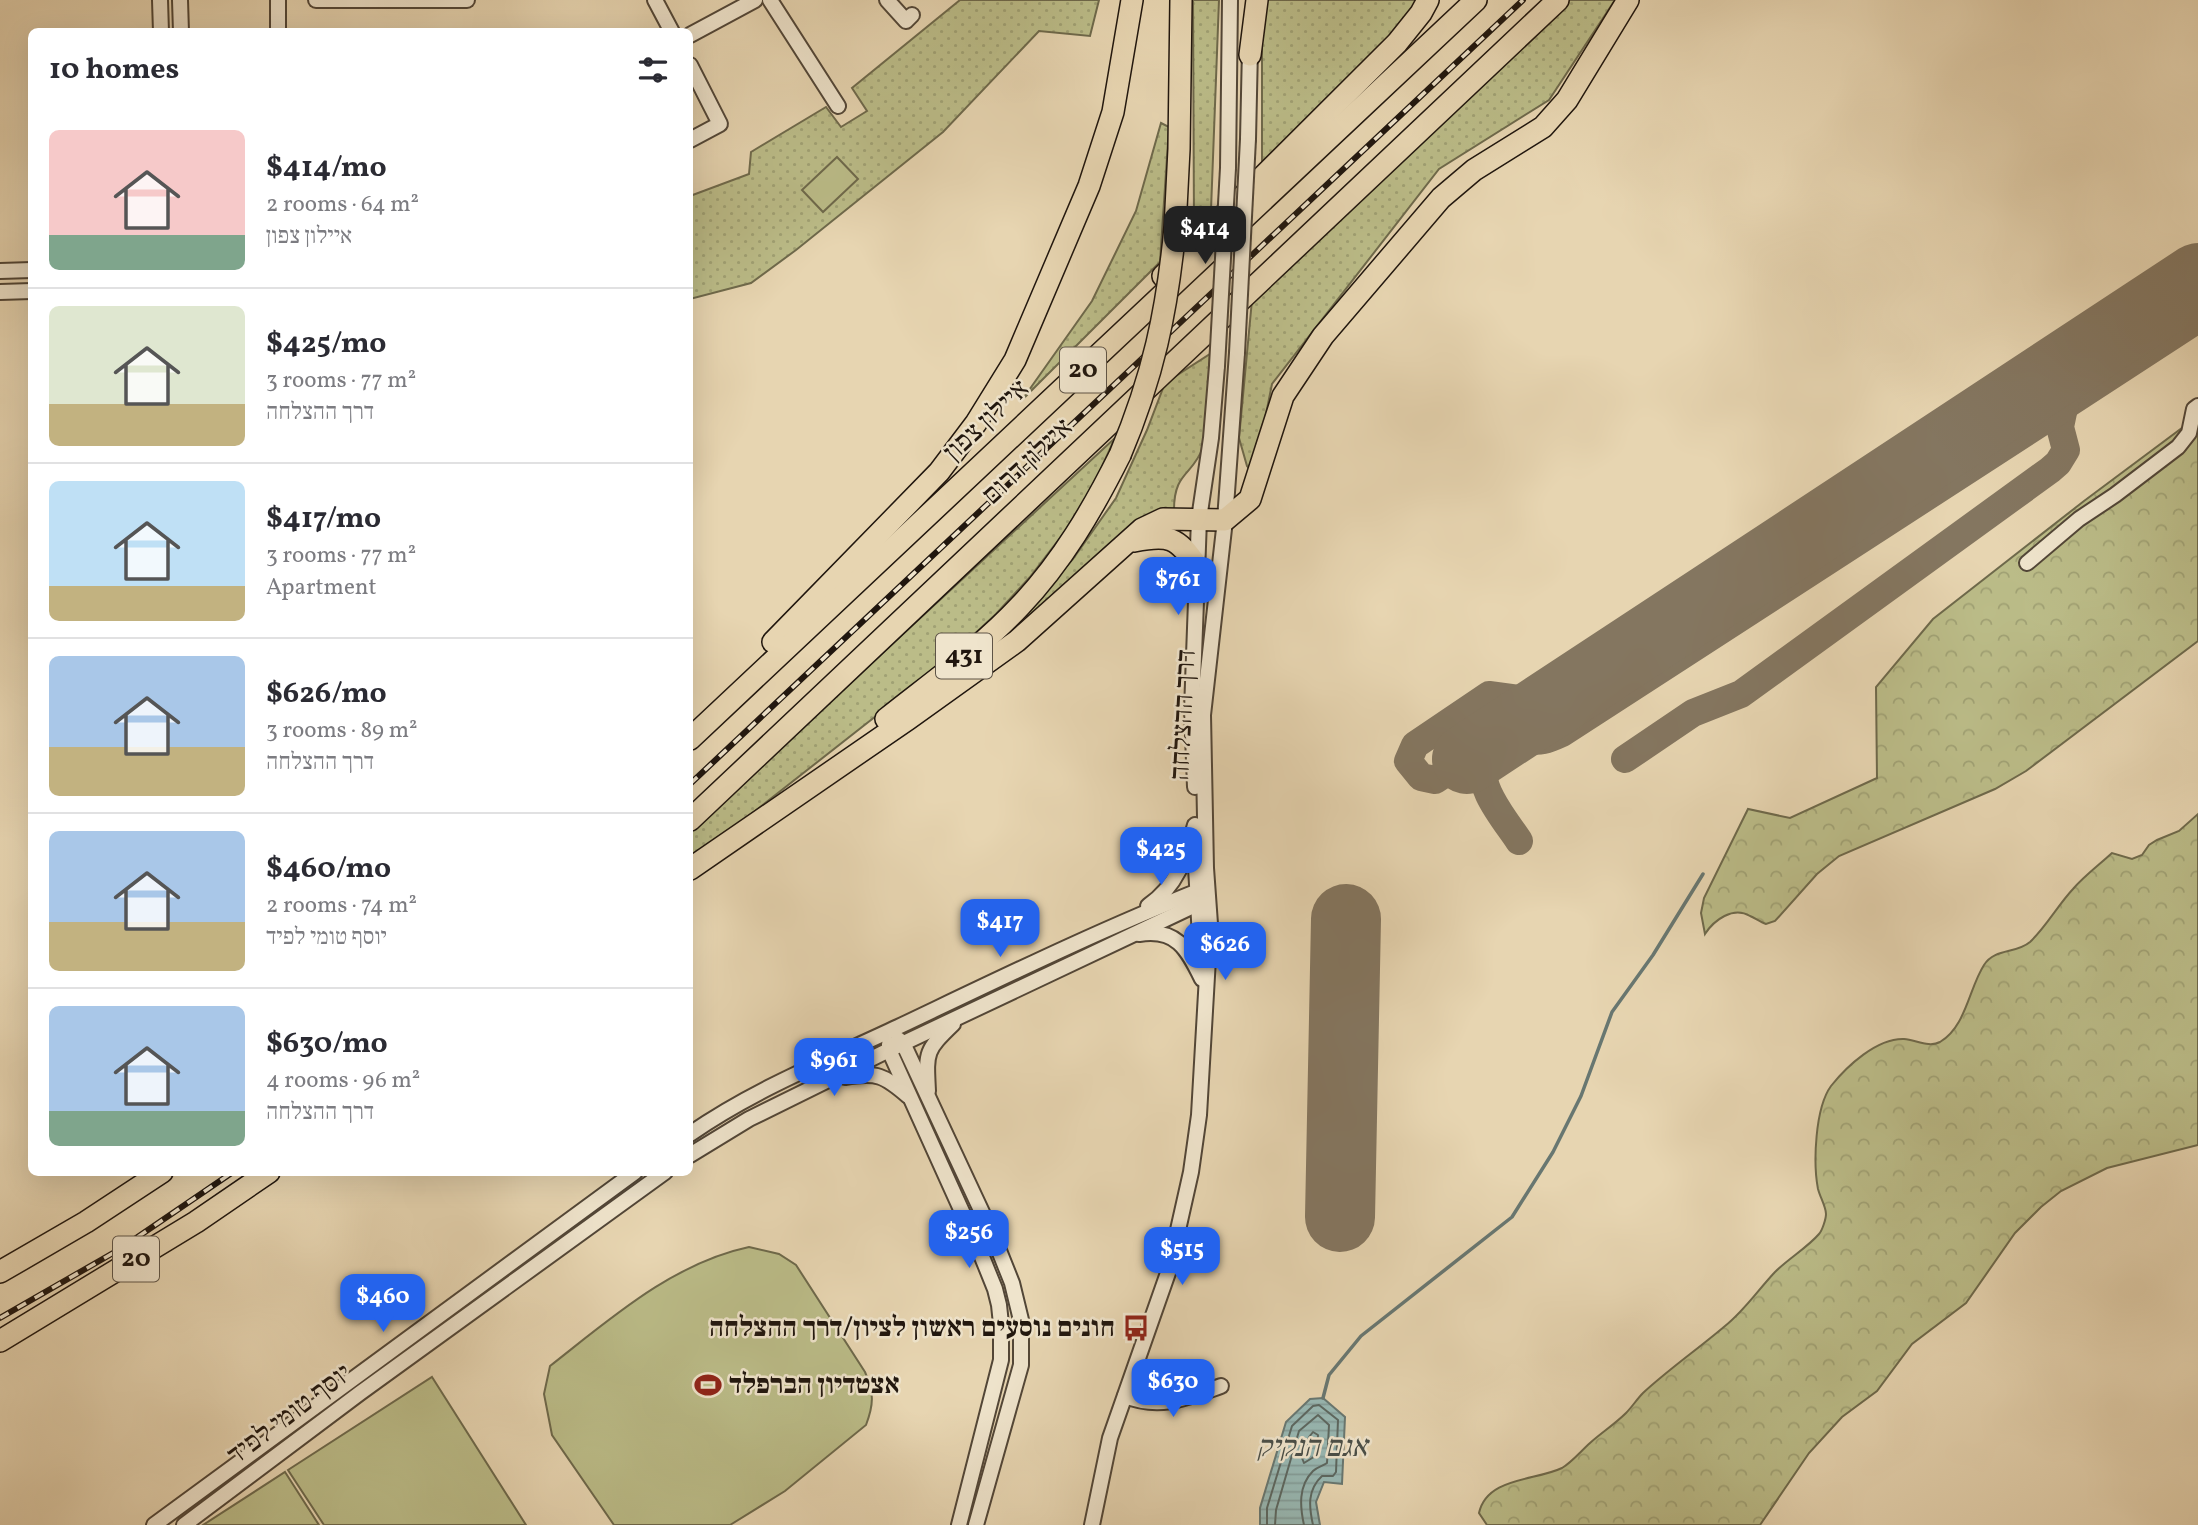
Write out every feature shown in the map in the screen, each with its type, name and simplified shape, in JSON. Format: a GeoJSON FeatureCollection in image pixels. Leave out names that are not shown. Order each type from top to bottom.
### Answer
{"type":"FeatureCollection","features":[{"type":"Feature","properties":{"kind":"highway"},"geometry":{"type":"LineString","coordinates":[[693,726],[939,472],[976,423],[1015,359],[1089,186],[1113,112],[1132,0]]}},
{"type":"Feature","properties":{"kind":"highway","name":"431"},"geometry":{"type":"LineString","coordinates":[[764,816],[955,663],[1021,606],[1066,549],[1120,455],[1151,373],[1163,323],[1175,228],[1181,0]]}},
{"type":"Feature","properties":{"kind":"highway"},"geometry":{"type":"LineString","coordinates":[[1250,55],[1257,0]]}},
{"type":"Feature","properties":{"kind":"highway"},"geometry":{"type":"LineString","coordinates":[[994,453],[1034,404],[1397,43],[1428,0]]}},
{"type":"Feature","properties":{"kind":"highway","name":"איילון צפון"},"geometry":{"type":"LineString","coordinates":[[693,736],[1476,0]]}},
{"type":"Feature","properties":{"kind":"highway","name":"איילון דרום"},"geometry":{"type":"LineString","coordinates":[[693,817],[1558,0]]}},
{"type":"Feature","properties":{"kind":"highway"},"geometry":{"type":"LineString","coordinates":[[693,867],[1007,649],[1142,529],[1163,519],[1225,520],[1250,499],[1283,396],[1304,361],[1441,198],[1474,170],[1543,127],[1567,100],[1628,0]]}},
{"type":"Feature","properties":{"kind":"highway"},"geometry":{"type":"LineString","coordinates":[[1128,542],[1159,536],[1183,545],[1198,566]]}},
{"type":"Feature","properties":{"kind":"highway","name":"20"},"geometry":{"type":"LineString","coordinates":[[0,1272],[86,1222],[156,1176]]}},
{"type":"Feature","properties":{"kind":"highway","name":"20"},"geometry":{"type":"LineString","coordinates":[[0,1341],[196,1222],[263,1176]]}},
{"type":"Feature","properties":{"kind":"street"},"geometry":{"type":"LineString","coordinates":[[160,0],[161,28]]}},
{"type":"Feature","properties":{"kind":"street"},"geometry":{"type":"LineString","coordinates":[[180,0],[181,28]]}},
{"type":"Feature","properties":{"kind":"street"},"geometry":{"type":"LineString","coordinates":[[278,0],[278,28]]}},
{"type":"Feature","properties":{"kind":"street"},"geometry":{"type":"LineString","coordinates":[[316,0],[467,0]]}},
{"type":"Feature","properties":{"kind":"street"},"geometry":{"type":"LineString","coordinates":[[655,0],[670,28]]}},
{"type":"Feature","properties":{"kind":"street"},"geometry":{"type":"LineString","coordinates":[[693,33],[755,0]]}},
{"type":"Feature","properties":{"kind":"street"},"geometry":{"type":"LineString","coordinates":[[770,0],[838,106]]}},
{"type":"Feature","properties":{"kind":"street"},"geometry":{"type":"LineString","coordinates":[[887,0],[906,21],[912,15]]}},
{"type":"Feature","properties":{"kind":"street","name":"דרך ההצלחה"},"geometry":{"type":"LineString","coordinates":[[1092,1525],[1110,1438],[1177,1240],[1199,1115],[1210,924],[1203,895],[1195,825],[1192,710],[1199,519],[1211,438],[1217,366],[1228,168],[1230,0]]}},
{"type":"Feature","properties":{"kind":"street","name":"דרך ההצלחה"},"geometry":{"type":"LineString","coordinates":[[1204,1038],[1203,715],[1225,520],[1237,353],[1248,139],[1250,0]]}},
{"type":"Feature","properties":{"kind":"street"},"geometry":{"type":"LineString","coordinates":[[693,71],[720,124],[693,138]]}},
{"type":"Feature","properties":{"kind":"street"},"geometry":{"type":"LineString","coordinates":[[0,271],[28,271]]}},
{"type":"Feature","properties":{"kind":"street"},"geometry":{"type":"LineString","coordinates":[[0,292],[28,291]]}},
{"type":"Feature","properties":{"kind":"street"},"geometry":{"type":"LineString","coordinates":[[2027,563],[2079,519],[2178,447],[2189,433],[2194,409],[2198,406]]}},
{"type":"Feature","properties":{"kind":"street"},"geometry":{"type":"LineString","coordinates":[[693,1132],[750,1098],[1127,919],[1167,890],[1180,872],[1195,825]]}},
{"type":"Feature","properties":{"kind":"street"},"geometry":{"type":"LineString","coordinates":[[1127,919],[1203,895]]}},
{"type":"Feature","properties":{"kind":"street"},"geometry":{"type":"LineString","coordinates":[[693,1153],[749,1119],[1127,936],[1203,895]]}},
{"type":"Feature","properties":{"kind":"street"},"geometry":{"type":"LineString","coordinates":[[1127,936],[1150,932],[1173,937],[1189,954],[1202,979]]}},
{"type":"Feature","properties":{"kind":"street"},"geometry":{"type":"LineString","coordinates":[[928,1096],[928,1053],[932,1044],[962,1015]]}},
{"type":"Feature","properties":{"kind":"street"},"geometry":{"type":"LineString","coordinates":[[888,1032],[903,1044],[1002,1257],[1015,1293],[1020,1320],[1021,1366],[976,1525]]}},
{"type":"Feature","properties":{"kind":"street"},"geometry":{"type":"LineString","coordinates":[[888,1032],[889,1050],[986,1264],[995,1289],[1001,1324],[1001,1360],[995,1390],[959,1525]]}},
{"type":"Feature","properties":{"kind":"street"},"geometry":{"type":"LineString","coordinates":[[833,1079],[869,1074],[881,1076],[911,1098]]}},
{"type":"Feature","properties":{"kind":"street","name":"יוסף טומי לפיד"},"geometry":{"type":"LineString","coordinates":[[154,1525],[630,1176]]}},
{"type":"Feature","properties":{"kind":"street","name":"יוסף טומי לפיד"},"geometry":{"type":"LineString","coordinates":[[184,1525],[360,1393],[659,1176]]}},
{"type":"Feature","properties":{"kind":"street"},"geometry":{"type":"LineString","coordinates":[[1125,1396],[1142,1403],[1166,1403],[1221,1387]]}},
{"type":"Feature","properties":{"kind":"green space"},"geometry":{"type":"Polygon","coordinates":[[[960,0],[1099,0],[1090,36],[1039,31],[943,132],[796,250],[751,283],[693,298],[693,195],[749,174],[751,152],[826,107],[841,127],[867,111],[852,88],[960,0]]]}},
{"type":"Feature","properties":{"kind":"green space"},"geometry":{"type":"Polygon","coordinates":[[[1193,0],[1219,0],[1211,210],[1194,226],[1193,0]]]}},
{"type":"Feature","properties":{"kind":"green space"},"geometry":{"type":"Polygon","coordinates":[[[1265,0],[1420,0],[1375,53],[1262,162],[1262,24],[1265,0]]]}},
{"type":"Feature","properties":{"kind":"green space"},"geometry":{"type":"Polygon","coordinates":[[[1568,0],[1615,0],[1549,100],[1439,169],[1272,384],[1254,474],[1247,466],[1239,438],[1252,300],[1568,0]]]}},
{"type":"Feature","properties":{"kind":"green space"},"geometry":{"type":"Polygon","coordinates":[[[1161,123],[1169,127],[1160,262],[1022,400],[1092,301],[1136,211],[1161,123]]]}},
{"type":"Feature","properties":{"kind":"green space"},"geometry":{"type":"Polygon","coordinates":[[[837,157],[858,179],[823,212],[802,190],[837,157]]]}},
{"type":"Feature","properties":{"kind":"green space"},"geometry":{"type":"Polygon","coordinates":[[[1210,354],[1203,447],[1177,488],[1174,510],[1033,618],[1024,615],[1073,559],[1116,498],[1165,383],[1210,354]]]}},
{"type":"Feature","properties":{"kind":"green space"},"geometry":{"type":"Polygon","coordinates":[[[2198,416],[2198,641],[2026,771],[1995,789],[1839,856],[1817,874],[1775,921],[1766,924],[1744,913],[1731,914],[1713,924],[1705,934],[1701,913],[1704,898],[1748,809],[1790,818],[1877,778],[1876,687],[1933,619],[2198,416]]]}},
{"type":"Feature","properties":{"kind":"green space"},"geometry":{"type":"Polygon","coordinates":[[[1115,438],[1083,508],[1030,577],[996,614],[941,665],[693,860],[693,828],[1115,438]]]}},
{"type":"Feature","properties":{"kind":"green space"},"geometry":{"type":"Polygon","coordinates":[[[2198,814],[2198,1145],[2107,1168],[2061,1191],[2041,1207],[2015,1233],[1966,1303],[1912,1344],[1877,1391],[1842,1417],[1809,1453],[1760,1525],[1487,1525],[1479,1513],[1484,1501],[1492,1493],[1502,1486],[1551,1472],[1569,1463],[1622,1417],[1653,1384],[1732,1320],[1775,1272],[1819,1234],[1826,1214],[1816,1178],[1819,1121],[1831,1086],[1845,1070],[1883,1043],[1904,1039],[1931,1044],[1940,1042],[1956,1027],[1979,974],[1989,960],[2030,942],[2077,884],[2112,853],[2132,859],[2142,855],[2149,845],[2179,831],[2198,814]]]}},
{"type":"Feature","properties":{"kind":"green space","name":"אצטדיון הברפלד"},"geometry":{"type":"Polygon","coordinates":[[[749,1247],[779,1254],[796,1265],[865,1372],[872,1399],[866,1425],[785,1491],[730,1525],[614,1525],[552,1435],[544,1394],[550,1366],[619,1312],[668,1279],[721,1255],[749,1247]]]}},
{"type":"Feature","properties":{"kind":"green space"},"geometry":{"type":"Polygon","coordinates":[[[432,1377],[526,1525],[324,1525],[288,1470],[432,1377]]]}},
{"type":"Feature","properties":{"kind":"green space"},"geometry":{"type":"Polygon","coordinates":[[[285,1472],[319,1525],[203,1525],[285,1472]]]}},
{"type":"Feature","properties":{"kind":"water","name":"אגם הנקיק"},"geometry":{"type":"Polygon","coordinates":[[[1323,1398],[1345,1417],[1342,1484],[1324,1482],[1316,1502],[1320,1525],[1260,1525],[1260,1508],[1286,1422],[1310,1399],[1323,1398]]]}},
{"type":"Feature","properties":{"kind":"waterway"},"geometry":{"type":"LineString","coordinates":[[1323,1398],[1329,1375],[1361,1336],[1512,1217],[1553,1152],[1581,1096],[1612,1012],[1653,955],[1703,874]]}},
{"type":"Feature","properties":{"kind":"taxiway"},"geometry":{"type":"LineString","coordinates":[[2066,405],[2198,319]]}},
{"type":"Feature","properties":{"kind":"taxiway"},"geometry":{"type":"LineString","coordinates":[[1625,759],[1693,713],[1741,694],[2058,463],[2066,450],[2060,427],[2066,398],[2052,374]]}},
{"type":"Feature","properties":{"kind":"taxiway"},"geometry":{"type":"LineString","coordinates":[[1519,841],[1493,803],[1484,781],[1487,763],[1494,755],[1524,738],[1539,741],[1562,733],[2065,407]]}},
{"type":"Feature","properties":{"kind":"taxiway"},"geometry":{"type":"LineString","coordinates":[[1467,759],[1435,780],[1421,777],[1408,761],[1415,745],[1489,695],[1551,703]]}},
{"type":"Feature","properties":{"kind":"runway"},"geometry":{"type":"LineString","coordinates":[[1467,759],[2198,278]]}},
{"type":"Feature","properties":{"kind":"runway"},"geometry":{"type":"LineString","coordinates":[[1340,1217],[1346,919]]}},
{"type":"Feature","properties":{"kind":"railway"},"geometry":{"type":"LineString","coordinates":[[693,781],[1523,0]]}},
{"type":"Feature","properties":{"kind":"railway"},"geometry":{"type":"LineString","coordinates":[[0,1318],[120,1249],[227,1176]]}},
{"type":"Feature","properties":{"kind":"place","name":"חונים נוסעים ראשון לציון/דרך ההצלחה"},"geometry":{"type":"Point","coordinates":[1136,1328]}},
{"type":"Feature","properties":{"kind":"place","name":"אצטדיון הברפלד"},"geometry":{"type":"Point","coordinates":[708,1385]}}]}
